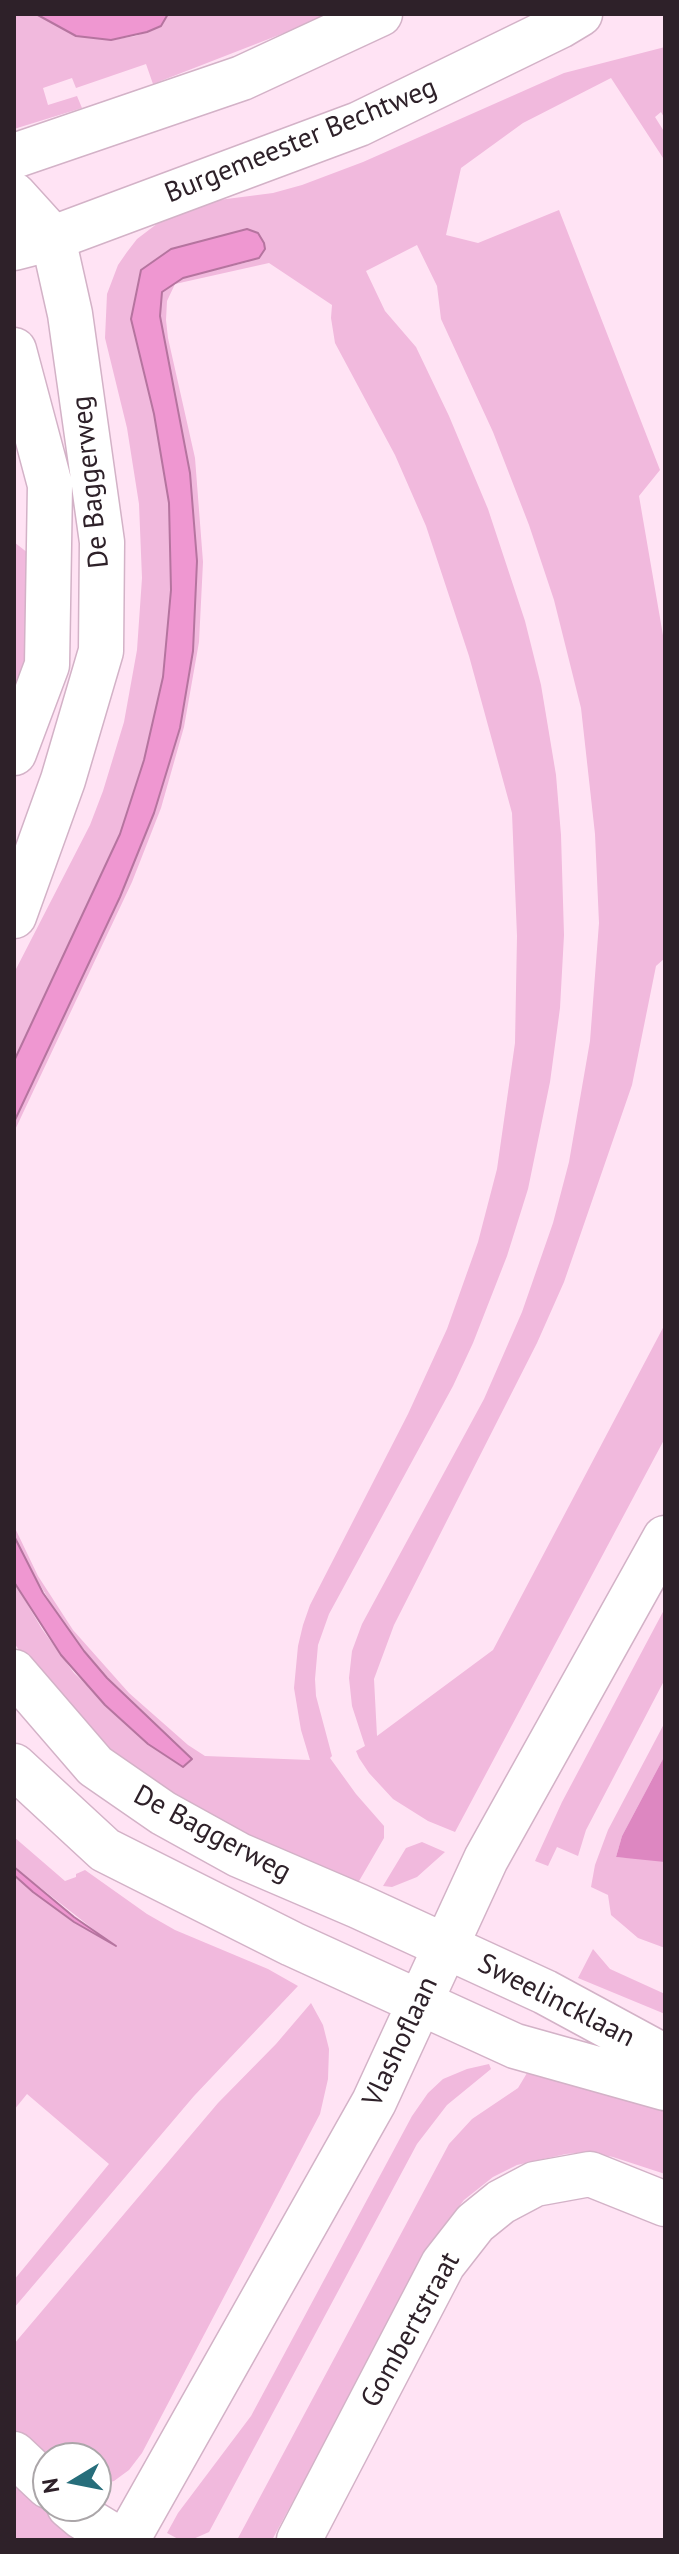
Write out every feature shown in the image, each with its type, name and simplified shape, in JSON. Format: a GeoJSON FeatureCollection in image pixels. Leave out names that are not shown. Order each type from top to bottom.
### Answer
{"type":"FeatureCollection","features":[{"type":"Feature","properties":{"kind":"street"},"geometry":{"type":"LineString","coordinates":[[14,156],[242,78],[380,14]]}},
{"type":"Feature","properties":{"kind":"street","name":"Burgemeester Bechtweg"},"geometry":{"type":"LineString","coordinates":[[34,243],[359,124],[580,14]]}},
{"type":"Feature","properties":{"kind":"street","name":"De Baggerweg"},"geometry":{"type":"LineString","coordinates":[[14,195],[70,314],[102,542],[101,651],[63,780],[14,916]]}},
{"type":"Feature","properties":{"kind":"street","name":"De Baggerweg"},"geometry":{"type":"LineString","coordinates":[[14,350],[50,485],[47,665],[14,753]]}},
{"type":"Feature","properties":{"kind":"street","name":"Vlashoflaan"},"geometry":{"type":"LineString","coordinates":[[127,2540],[374,2102],[486,1859],[665,1538]]}},
{"type":"Feature","properties":{"kind":"street","name":"De Baggerweg"},"geometry":{"type":"LineString","coordinates":[[14,1672],[95,1766],[163,1813],[239,1855],[446,1946]]}},
{"type":"Feature","properties":{"kind":"street"},"geometry":{"type":"LineString","coordinates":[[14,1766],[105,1850],[326,1961],[420,2002]]}},
{"type":"Feature","properties":{"kind":"street","name":"Sweelincklaan"},"geometry":{"type":"LineString","coordinates":[[446,1946],[545,1992],[665,2057]]}},
{"type":"Feature","properties":{"kind":"street","name":"Sweelincklaan"},"geometry":{"type":"LineString","coordinates":[[420,2002],[515,2046],[665,2088]]}},
{"type":"Feature","properties":{"kind":"street","name":"Gombertstraat"},"geometry":{"type":"LineString","coordinates":[[299,2540],[443,2264],[475,2223],[501,2202],[535,2184],[590,2174],[665,2204]]}},
{"type":"Feature","properties":{"kind":"street"},"geometry":{"type":"LineString","coordinates":[[14,2454],[32,2471]]}},
{"type":"Feature","properties":{"kind":"street"},"geometry":{"type":"LineString","coordinates":[[90,2522],[120,2540]]}},
{"type":"Feature","properties":{"kind":"shaded area"},"geometry":{"type":"Polygon","coordinates":[[[14,14],[36,14],[76,36],[111,40],[136,36],[161,26],[168,14],[333,14],[153,84],[146,64],[76,88],[72,78],[43,88],[48,105],[77,96],[82,108],[14,129],[14,14]]]}},
{"type":"Feature","properties":{"kind":"shaded area"},"geometry":{"type":"Polygon","coordinates":[[[36,14],[168,14],[161,26],[111,40],[76,36],[36,14]]]}},
{"type":"Feature","properties":{"kind":"shaded area"},"geometry":{"type":"Polygon","coordinates":[[[665,47],[665,119],[661,112],[655,117],[665,133],[665,161],[611,78],[523,123],[461,168],[446,235],[478,243],[559,210],[660,470],[639,496],[665,647],[665,958],[656,966],[632,1085],[564,1282],[537,1343],[394,1625],[374,1679],[377,1736],[493,1650],[665,1324],[665,1438],[455,1832],[428,1821],[393,1799],[359,1758],[356,1751],[365,1746],[352,1706],[349,1678],[352,1651],[362,1624],[484,1399],[522,1312],[553,1223],[569,1162],[590,1041],[599,923],[595,834],[581,708],[554,600],[493,432],[441,319],[437,286],[417,245],[366,271],[385,311],[416,347],[449,416],[488,509],[525,621],[541,685],[556,775],[564,935],[560,1008],[550,1082],[528,1189],[507,1256],[453,1386],[329,1614],[318,1645],[316,1696],[330,1758],[384,1826],[384,1838],[355,1888],[275,1859],[120,1763],[40,1679],[14,1643],[14,1582],[42,1629],[74,1673],[148,1744],[182,1767],[191,1759],[107,1678],[62,1622],[20,1551],[14,1526],[38,1576],[73,1630],[129,1693],[188,1745],[205,1756],[310,1760],[294,1688],[303,1625],[310,1605],[408,1414],[447,1329],[478,1242],[497,1169],[515,1043],[517,936],[512,813],[469,656],[426,526],[395,455],[335,343],[332,305],[269,263],[175,284],[167,301],[166,320],[195,458],[203,562],[199,642],[184,727],[161,808],[132,882],[14,1132],[14,1122],[120,897],[154,813],[180,728],[193,651],[197,561],[190,473],[160,316],[162,292],[182,278],[248,262],[242,231],[141,270],[154,414],[169,503],[171,590],[163,677],[144,760],[120,834],[14,1061],[14,973],[90,825],[103,791],[124,722],[137,650],[142,578],[139,504],[127,428],[105,338],[107,294],[118,265],[127,252],[137,239],[162,220],[211,201],[273,193],[302,185],[363,162],[564,73],[665,47]]]}},
{"type":"Feature","properties":{"kind":"shaded area"},"geometry":{"type":"Polygon","coordinates":[[[247,229],[258,233],[264,243],[265,249],[259,258],[183,278],[162,292],[160,316],[190,473],[197,561],[193,651],[180,728],[154,813],[120,897],[14,1122],[14,1061],[120,834],[144,760],[163,677],[171,590],[169,503],[154,414],[131,319],[141,270],[171,249],[247,229]]]}},
{"type":"Feature","properties":{"kind":"shaded area"},"geometry":{"type":"Polygon","coordinates":[[[14,542],[33,557],[26,662],[14,714],[14,542]]]}},
{"type":"Feature","properties":{"kind":"shaded area"},"geometry":{"type":"Polygon","coordinates":[[[14,1536],[43,1593],[84,1651],[107,1678],[192,1759],[183,1767],[148,1744],[105,1705],[61,1655],[14,1582],[14,1536]]]}},
{"type":"Feature","properties":{"kind":"shaded area"},"geometry":{"type":"Polygon","coordinates":[[[665,1608],[665,1679],[586,1830],[578,1856],[557,1847],[548,1866],[535,1861],[562,1802],[665,1608]]]}},
{"type":"Feature","properties":{"kind":"shaded area"},"geometry":{"type":"Polygon","coordinates":[[[665,1722],[665,1755],[622,1836],[616,1857],[630,1858],[665,1793],[665,1948],[638,1938],[611,1915],[608,1895],[591,1887],[595,1865],[608,1830],[665,1722]]]}},
{"type":"Feature","properties":{"kind":"shaded area"},"geometry":{"type":"Polygon","coordinates":[[[665,1755],[665,1862],[616,1857],[622,1836],[665,1755]]]}},
{"type":"Feature","properties":{"kind":"shaded area"},"geometry":{"type":"Polygon","coordinates":[[[14,1837],[65,1881],[85,1870],[175,1930],[268,1969],[298,1986],[194,2096],[14,2308],[14,2280],[109,2164],[27,2094],[14,2110],[14,1875],[74,1922],[107,1940],[14,1867],[14,1837]]]}},
{"type":"Feature","properties":{"kind":"shaded area"},"geometry":{"type":"Polygon","coordinates":[[[422,1842],[445,1852],[417,1877],[392,1887],[383,1886],[406,1848],[422,1842]]]}},
{"type":"Feature","properties":{"kind":"shaded area"},"geometry":{"type":"Polygon","coordinates":[[[14,1867],[74,1917],[116,1946],[74,1922],[33,1892],[14,1875],[14,1867]]]}},
{"type":"Feature","properties":{"kind":"shaded area"},"geometry":{"type":"Polygon","coordinates":[[[593,1949],[610,1969],[665,1994],[665,2014],[578,1978],[593,1949]]]}},
{"type":"Feature","properties":{"kind":"shaded area"},"geometry":{"type":"Polygon","coordinates":[[[311,2003],[323,2025],[329,2049],[328,2079],[320,2114],[142,2453],[129,2470],[112,2482],[112,2442],[32,2442],[32,2449],[14,2439],[14,2344],[218,2103],[311,2003]]]}},
{"type":"Feature","properties":{"kind":"shaded area"},"geometry":{"type":"Polygon","coordinates":[[[533,2063],[665,2100],[665,2174],[613,2157],[588,2152],[566,2154],[517,2165],[493,2177],[464,2200],[434,2238],[315,2460],[318,2462],[314,2469],[311,2468],[272,2540],[237,2540],[449,2144],[472,2119],[518,2088],[533,2063]]]}},
{"type":"Feature","properties":{"kind":"shaded area"},"geometry":{"type":"Polygon","coordinates":[[[489,2064],[491,2069],[447,2105],[417,2144],[209,2532],[191,2540],[180,2540],[167,2533],[178,2513],[251,2416],[412,2116],[428,2093],[443,2079],[489,2064]]]}},
{"type":"Feature","properties":{"kind":"shaded area"},"geometry":{"type":"Polygon","coordinates":[[[14,2475],[32,2493],[32,2522],[60,2522],[73,2540],[14,2540],[14,2475]]]}}]}
